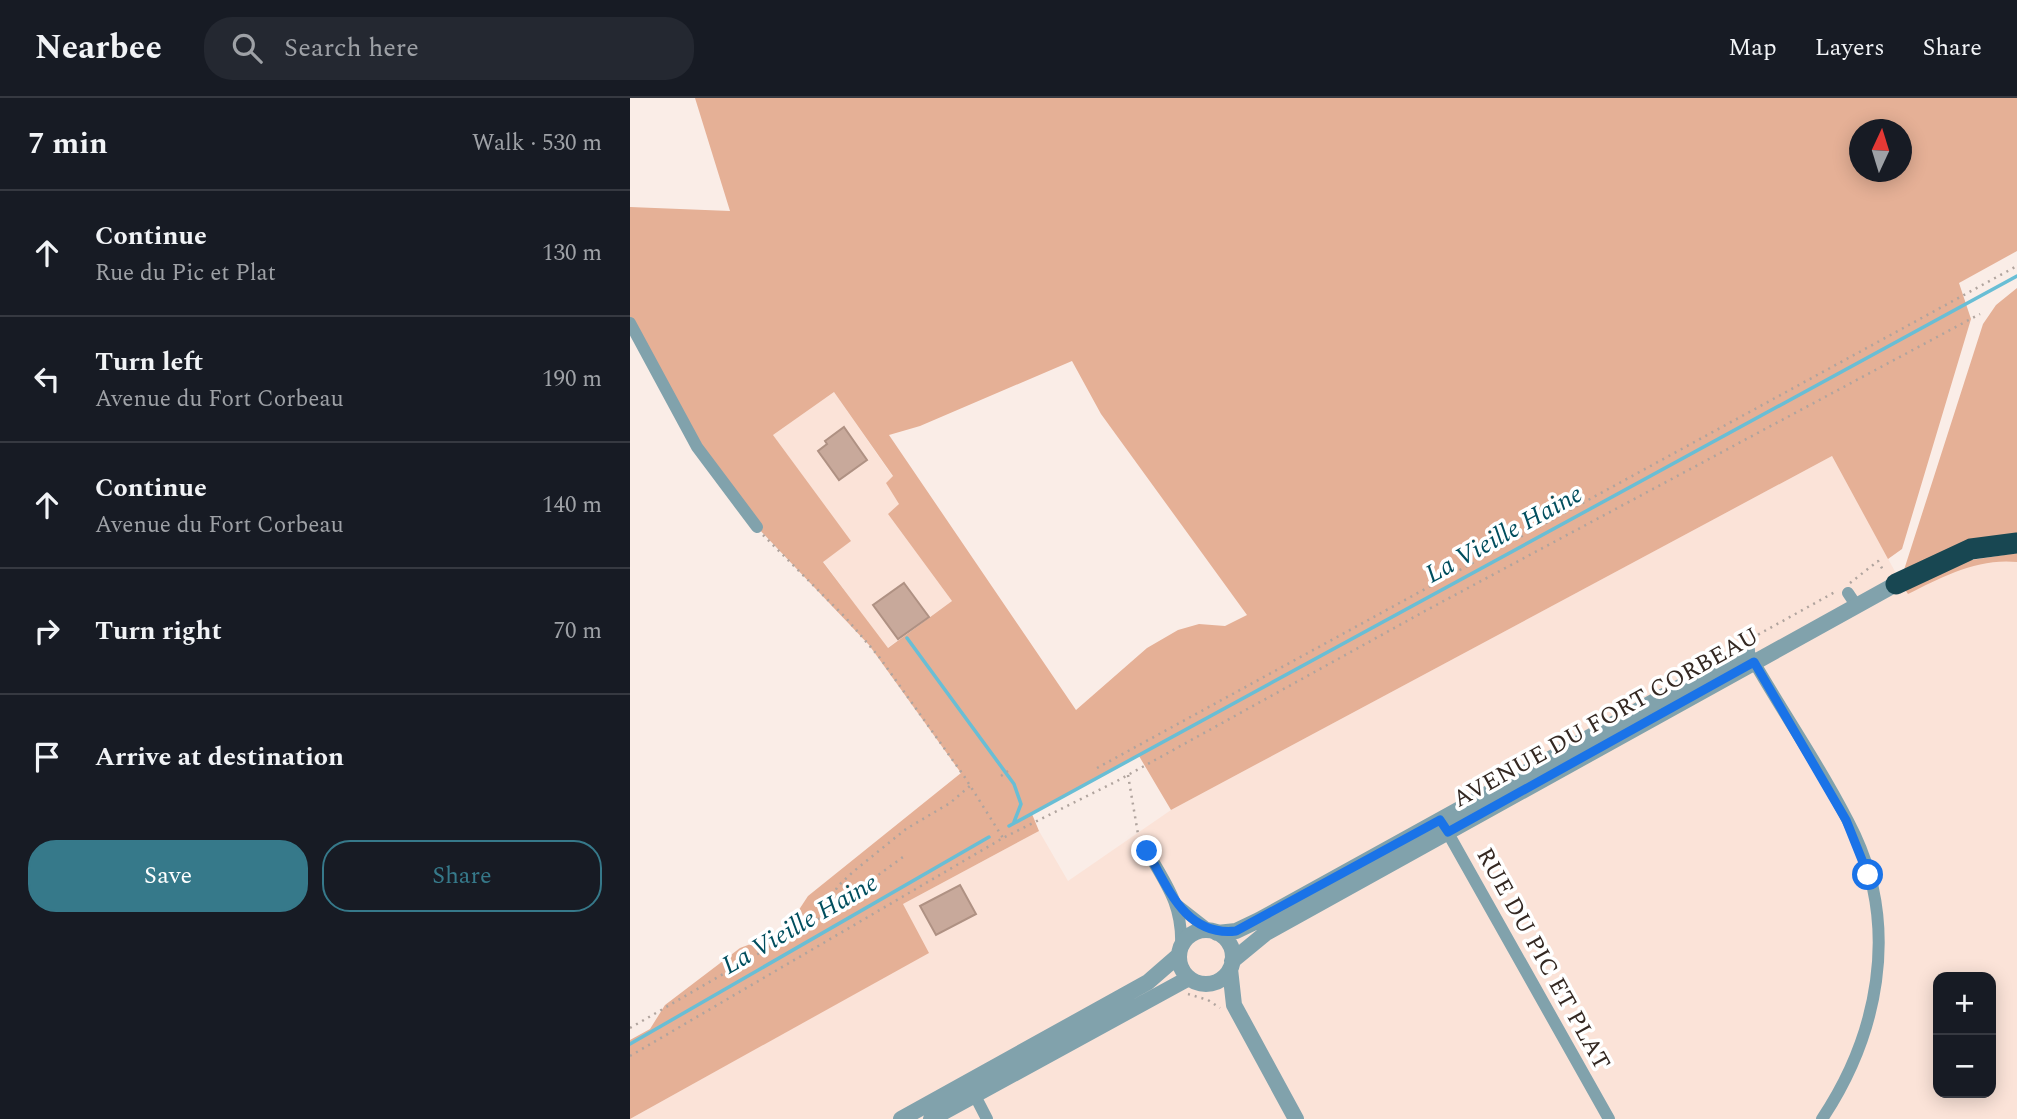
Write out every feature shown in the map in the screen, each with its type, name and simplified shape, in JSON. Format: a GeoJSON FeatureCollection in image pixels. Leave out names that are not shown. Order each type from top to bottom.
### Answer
{"type":"FeatureCollection","features":[{"type":"Feature","properties":{"kind":"highway"},"geometry":{"type":"LineString","coordinates":[[1896,584],[1971,549],[2017,543]]}},
{"type":"Feature","properties":{"kind":"street"},"geometry":{"type":"LineString","coordinates":[[630,323],[697,447],[757,527]]}},
{"type":"Feature","properties":{"kind":"street","name":"AVENUE DU FORT CORBEAU"},"geometry":{"type":"LineString","coordinates":[[1231,965],[1266,933],[1444,826],[1852,599],[1896,584]]}},
{"type":"Feature","properties":{"kind":"street"},"geometry":{"type":"LineString","coordinates":[[1751,656],[1856,838],[1868,875],[1877,921],[1879,970],[1872,1010],[1856,1059],[1822,1119]]}},
{"type":"Feature","properties":{"kind":"street","name":"AVENUE DU FORT CORBEAU"},"geometry":{"type":"LineString","coordinates":[[1213,932],[1236,931],[1444,826]]}},
{"type":"Feature","properties":{"kind":"street","name":"RUE DU PIC ET PLAT"},"geometry":{"type":"LineString","coordinates":[[1444,826],[1609,1119]]}},
{"type":"Feature","properties":{"kind":"street"},"geometry":{"type":"LineString","coordinates":[[1147,851],[1177,904],[1182,923],[1180,964],[1196,981],[1234,1004]]}},
{"type":"Feature","properties":{"kind":"street"},"geometry":{"type":"LineString","coordinates":[[1177,904],[1230,945],[1234,1004],[1296,1119]]}},
{"type":"Feature","properties":{"kind":"street"},"geometry":{"type":"LineString","coordinates":[[931,1119],[971,1089],[1148,982],[1180,951],[1192,934],[1213,932]]}},
{"type":"Feature","properties":{"kind":"street"},"geometry":{"type":"LineString","coordinates":[[901,1119],[971,1089],[1196,981],[1219,980],[1231,965]]}},
{"type":"Feature","properties":{"kind":"street"},"geometry":{"type":"LineString","coordinates":[[971,1089],[987,1119]]}},
{"type":"Feature","properties":{"kind":"path"},"geometry":{"type":"LineString","coordinates":[[1097,768],[2017,266]]}},
{"type":"Feature","properties":{"kind":"path"},"geometry":{"type":"LineString","coordinates":[[630,1056],[1003,838],[1128,775],[1413,617],[1980,314]]}},
{"type":"Feature","properties":{"kind":"path"},"geometry":{"type":"LineString","coordinates":[[757,527],[869,645],[970,786],[1003,838]]}},
{"type":"Feature","properties":{"kind":"path"},"geometry":{"type":"LineString","coordinates":[[1001,776],[1008,771]]}},
{"type":"Feature","properties":{"kind":"path"},"geometry":{"type":"LineString","coordinates":[[1128,775],[1138,834]]}},
{"type":"Feature","properties":{"kind":"path"},"geometry":{"type":"LineString","coordinates":[[820,918],[838,886],[854,871],[906,829],[950,803],[970,786]]}},
{"type":"Feature","properties":{"kind":"path"},"geometry":{"type":"LineString","coordinates":[[630,1028],[820,918],[903,857]]}},
{"type":"Feature","properties":{"kind":"shaded area"},"geometry":{"type":"Polygon","coordinates":[[[695,98],[2017,98],[2017,251],[1959,283],[1971,319],[1902,549],[1888,559],[1832,456],[1171,810],[1139,756],[1032,814],[1039,831],[903,904],[929,953],[630,1119],[630,1040],[650,1029],[665,1005],[740,948],[785,931],[808,896],[961,773],[869,645],[757,527],[697,447],[630,323],[630,207],[730,211],[695,98]],[[1072,361],[920,426],[889,435],[1076,710],[1147,648],[1178,630],[1199,624],[1225,626],[1247,615],[1101,414],[1072,361]],[[834,392],[773,435],[851,541],[823,562],[888,648],[952,601],[888,514],[899,504],[886,483],[893,476],[834,392]]]}},
{"type":"Feature","properties":{"kind":"shaded area"},"geometry":{"type":"Polygon","coordinates":[[[2017,288],[2017,536],[1903,573],[1983,324],[1996,305],[2017,288]]]}},
{"type":"Feature","properties":{"kind":"shaded area"},"geometry":{"type":"Polygon","coordinates":[[[834,392],[893,477],[900,504],[888,514],[952,601],[887,648],[823,561],[850,541],[773,435],[834,392]]]}},
{"type":"Feature","properties":{"kind":"shaded area"},"geometry":{"type":"Polygon","coordinates":[[[1832,456],[1904,588],[1965,561],[2017,553],[2017,1119],[630,1119],[928,953],[903,904],[1039,831],[1068,881],[1171,810],[1832,456]]]}},
{"type":"Feature","properties":{"kind":"shaded area"},"geometry":{"type":"Polygon","coordinates":[[[2017,553],[2017,562],[1974,566],[1947,575],[1908,594],[1904,588],[1965,561],[2017,553]]]}},
{"type":"Feature","properties":{"kind":"building"},"geometry":{"type":"Polygon","coordinates":[[[844,427],[867,460],[839,480],[818,451],[827,444],[825,441],[844,427]]]}},
{"type":"Feature","properties":{"kind":"building"},"geometry":{"type":"Polygon","coordinates":[[[904,583],[929,617],[898,639],[873,605],[904,583]]]}},
{"type":"Feature","properties":{"kind":"building"},"geometry":{"type":"Polygon","coordinates":[[[960,885],[976,914],[936,935],[920,906],[960,885]]]}},
{"type":"Feature","properties":{"kind":"waterway","name":"La Vieille Haine"},"geometry":{"type":"LineString","coordinates":[[1009,826],[2017,276]]}},
{"type":"Feature","properties":{"kind":"waterway"},"geometry":{"type":"LineString","coordinates":[[907,638],[1014,784],[1021,804],[1014,822]]}},
{"type":"Feature","properties":{"kind":"waterway","name":"La Vieille Haine"},"geometry":{"type":"LineString","coordinates":[[630,1044],[989,837]]}},
{"type":"Feature","properties":{"kind":"route"},"geometry":{"type":"LineString","coordinates":[[1147,851],[1177,904],[1189,916],[1217,933],[1236,931],[1440,820],[1448,832],[1754,662],[1856,838],[1868,875]]}}]}
